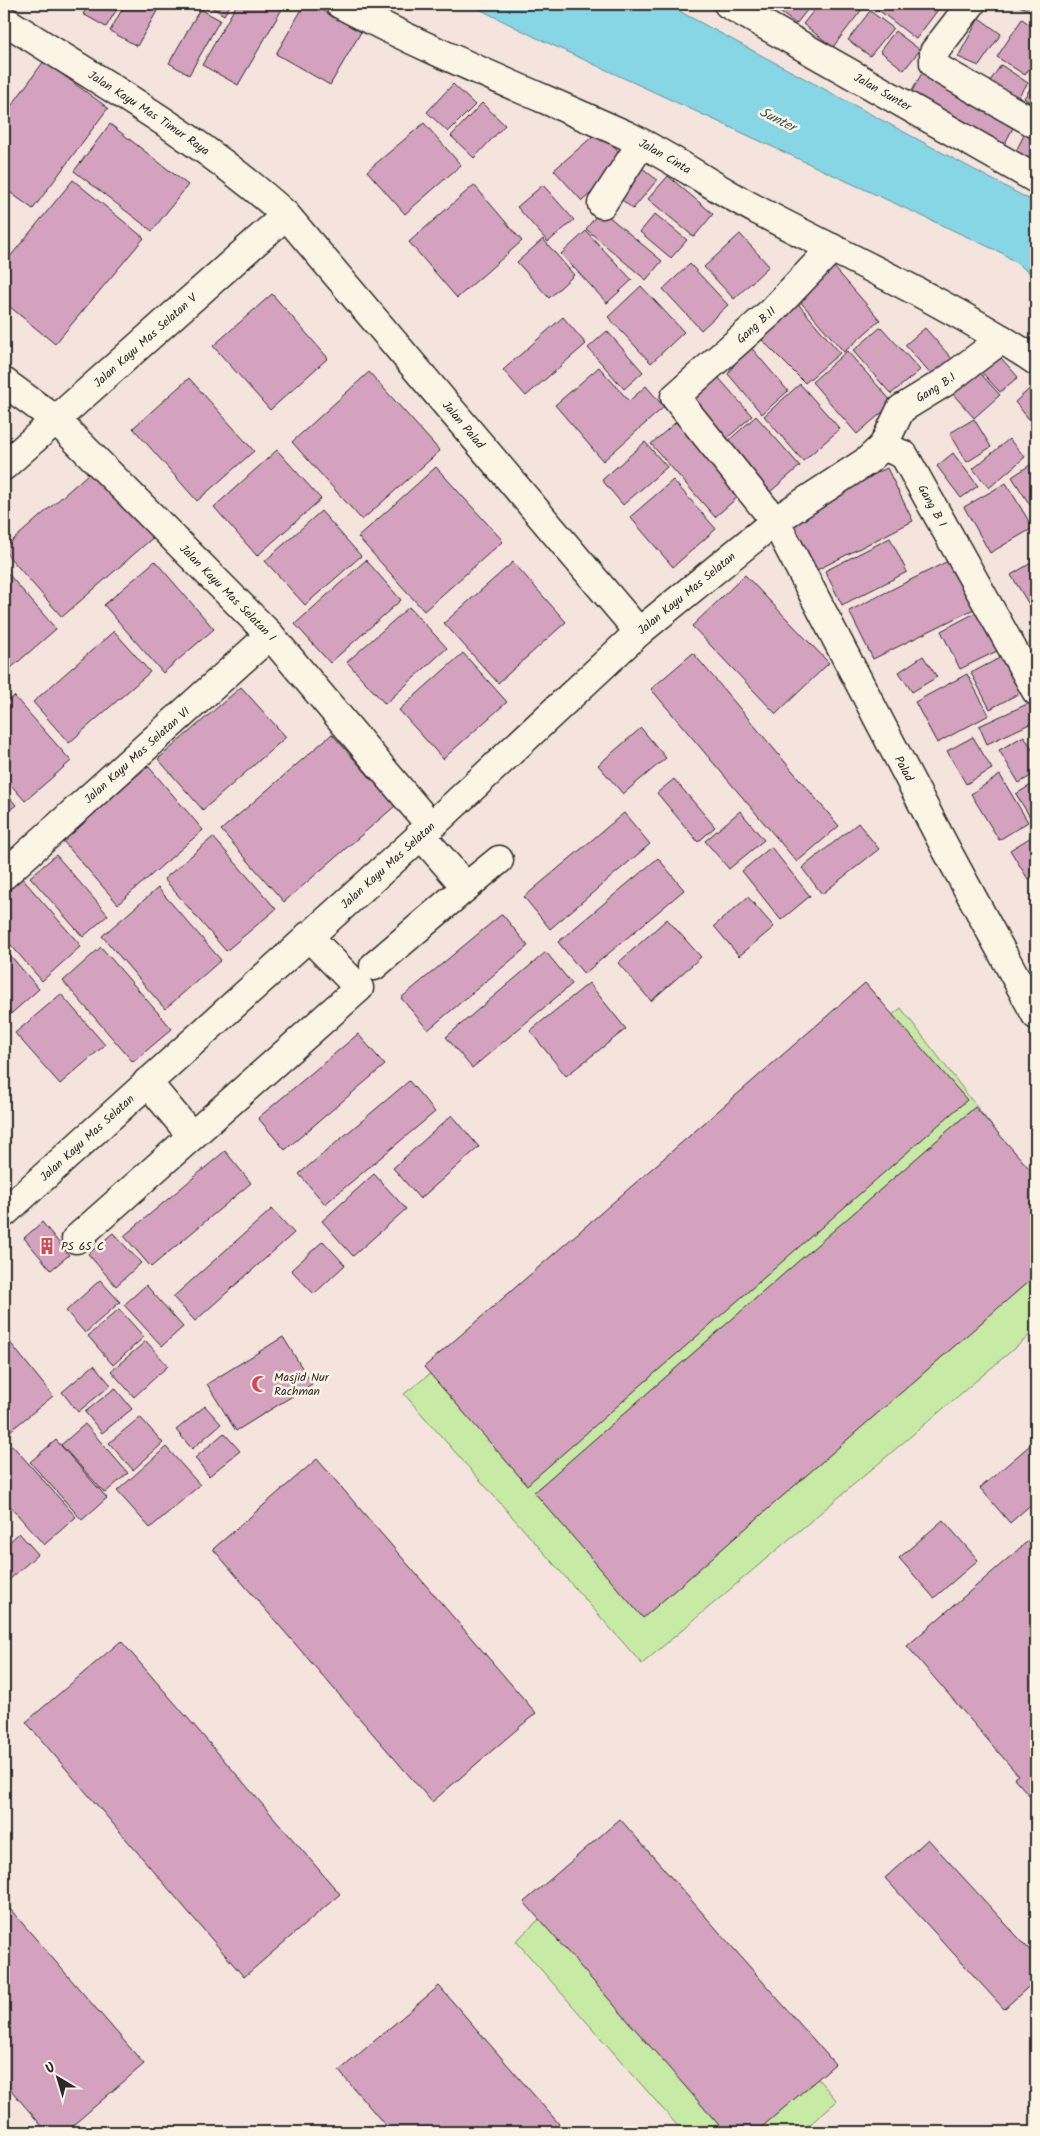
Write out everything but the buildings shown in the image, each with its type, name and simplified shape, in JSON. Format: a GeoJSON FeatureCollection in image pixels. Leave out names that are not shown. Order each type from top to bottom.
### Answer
{"type":"FeatureCollection","features":[{"type":"Feature","properties":{"kind":"street","name":"Jalan Cinta"},"geometry":{"type":"LineString","coordinates":[[340,4],[400,36],[641,144],[758,211],[992,332],[1036,361]]}},
{"type":"Feature","properties":{"kind":"street","name":"Jalan Sunter"},"geometry":{"type":"LineString","coordinates":[[728,4],[1036,178]]}},
{"type":"Feature","properties":{"kind":"street"},"geometry":{"type":"LineString","coordinates":[[970,4],[934,52],[934,63],[939,69],[1036,124]]}},
{"type":"Feature","properties":{"kind":"street","name":"Jalan Kayu Mas Timur Raya"},"geometry":{"type":"LineString","coordinates":[[4,20],[187,136],[255,187],[286,216]]}},
{"type":"Feature","properties":{"kind":"street"},"geometry":{"type":"LineString","coordinates":[[602,204],[641,144]]}},
{"type":"Feature","properties":{"kind":"street","name":"Jalan Kayu Mas Selatan V"},"geometry":{"type":"LineString","coordinates":[[4,466],[286,216]]}},
{"type":"Feature","properties":{"kind":"street","name":"Jalan Palad"},"geometry":{"type":"LineString","coordinates":[[286,216],[639,632]]}},
{"type":"Feature","properties":{"kind":"street","name":"Gang B.II"},"geometry":{"type":"LineString","coordinates":[[676,397],[771,312],[832,248]]}},
{"type":"Feature","properties":{"kind":"street","name":"Gang B.I"},"geometry":{"type":"LineString","coordinates":[[883,446],[901,408],[946,382],[992,332]]}},
{"type":"Feature","properties":{"kind":"street","name":"Jalan Kayu Mas Selatan I"},"geometry":{"type":"LineString","coordinates":[[4,382],[56,420],[270,635],[425,829],[466,887]]}},
{"type":"Feature","properties":{"kind":"street","name":"Palad"},"geometry":{"type":"LineString","coordinates":[[676,397],[775,521],[945,847],[1036,1015]]}},
{"type":"Feature","properties":{"kind":"street"},"geometry":{"type":"LineString","coordinates":[[775,521],[867,461],[883,446]]}},
{"type":"Feature","properties":{"kind":"street","name":"Gang B I"},"geometry":{"type":"LineString","coordinates":[[883,446],[904,455],[1036,691]]}},
{"type":"Feature","properties":{"kind":"street","name":"Jalan Kayu Mas Selatan"},"geometry":{"type":"LineString","coordinates":[[4,1213],[447,811],[639,632],[775,521]]}},
{"type":"Feature","properties":{"kind":"street","name":"Jalan Kayu Mas Selatan VI"},"geometry":{"type":"LineString","coordinates":[[4,875],[270,635]]}},
{"type":"Feature","properties":{"kind":"street"},"geometry":{"type":"LineString","coordinates":[[374,966],[499,860]]}},
{"type":"Feature","properties":{"kind":"street"},"geometry":{"type":"LineString","coordinates":[[76,1239],[359,988],[308,936]]}},
{"type":"Feature","properties":{"kind":"street"},"geometry":{"type":"LineString","coordinates":[[147,1082],[192,1136]]}},
{"type":"Feature","properties":{"kind":"green space"},"geometry":{"type":"Polygon","coordinates":[[[901,1008],[1036,1184],[1036,1330],[642,1664],[404,1394],[901,1008]]]}},
{"type":"Feature","properties":{"kind":"green space"},"geometry":{"type":"Polygon","coordinates":[[[617,1846],[837,2101],[801,2132],[683,2132],[516,1941],[617,1846]]]}},
{"type":"Feature","properties":{"kind":"water","name":"Sunter"},"geometry":{"type":"Polygon","coordinates":[[[469,4],[666,4],[1036,203],[1036,277],[1002,253],[535,37],[469,4]]]}},
{"type":"Feature","properties":{"kind":"place","name":"PS 65 C"},"geometry":{"type":"Point","coordinates":[47,1246]}},
{"type":"Feature","properties":{"kind":"place","name":"Masjid Nur Rachman"},"geometry":{"type":"Point","coordinates":[260,1384]}}]}
